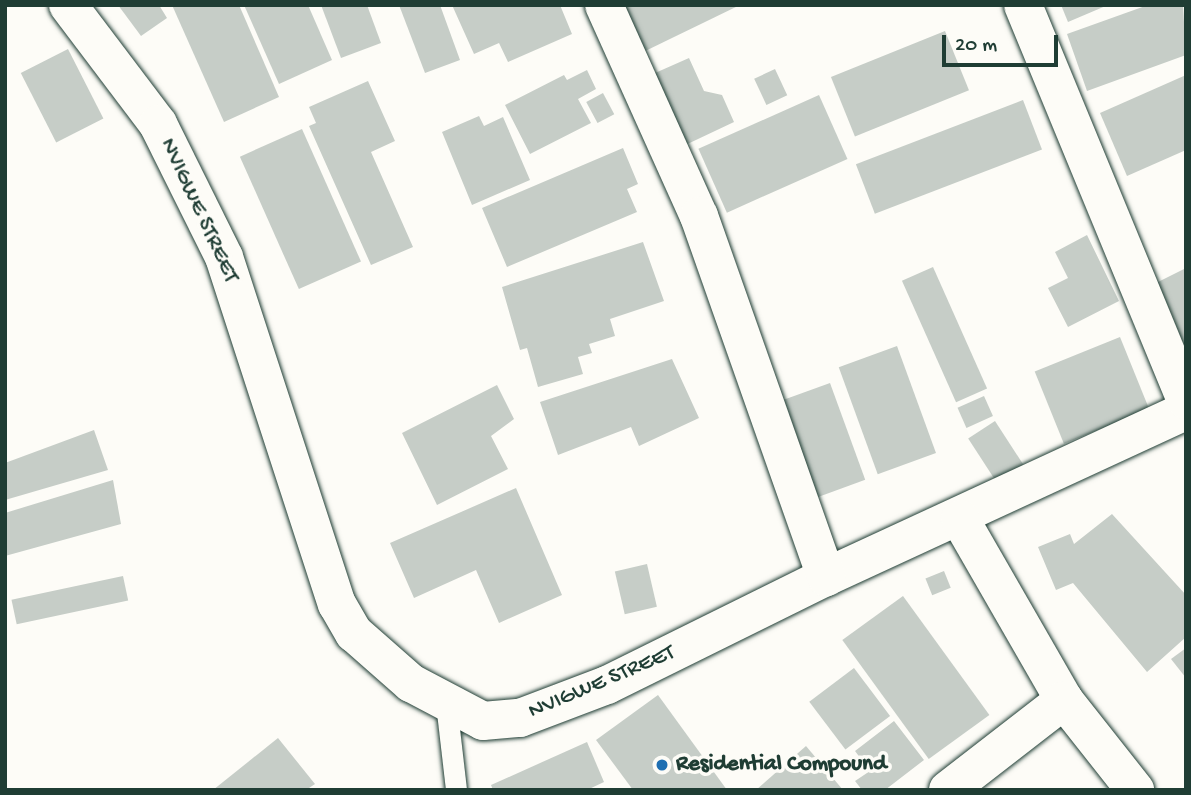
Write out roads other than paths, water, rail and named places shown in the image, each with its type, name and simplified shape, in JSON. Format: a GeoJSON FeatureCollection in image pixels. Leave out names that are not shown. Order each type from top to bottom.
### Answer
{"type":"FeatureCollection","features":[{"type":"Feature","properties":{"kind":"street","name":"NVIGWE STREET"},"geometry":{"type":"LineString","coordinates":[[68,5],[158,124],[224,257],[337,604],[354,633],[376,656],[446,703],[483,721],[520,718],[607,685],[826,577],[960,519],[1186,411]]}},
{"type":"Feature","properties":{"kind":"street"},"geometry":{"type":"LineString","coordinates":[[604,5],[698,216],[826,577]]}},
{"type":"Feature","properties":{"kind":"street"},"geometry":{"type":"LineString","coordinates":[[1024,5],[1186,400]]}},
{"type":"Feature","properties":{"kind":"street"},"geometry":{"type":"LineString","coordinates":[[960,519],[1064,700],[1135,790]]}},
{"type":"Feature","properties":{"kind":"street"},"geometry":{"type":"LineString","coordinates":[[948,790],[1064,700]]}},
{"type":"Feature","properties":{"kind":"lane"},"geometry":{"type":"LineString","coordinates":[[446,703],[456,790]]}},
{"type":"Feature","properties":{"kind":"place","name":"Residential Compound"},"geometry":{"type":"Point","coordinates":[662,765]}}]}
